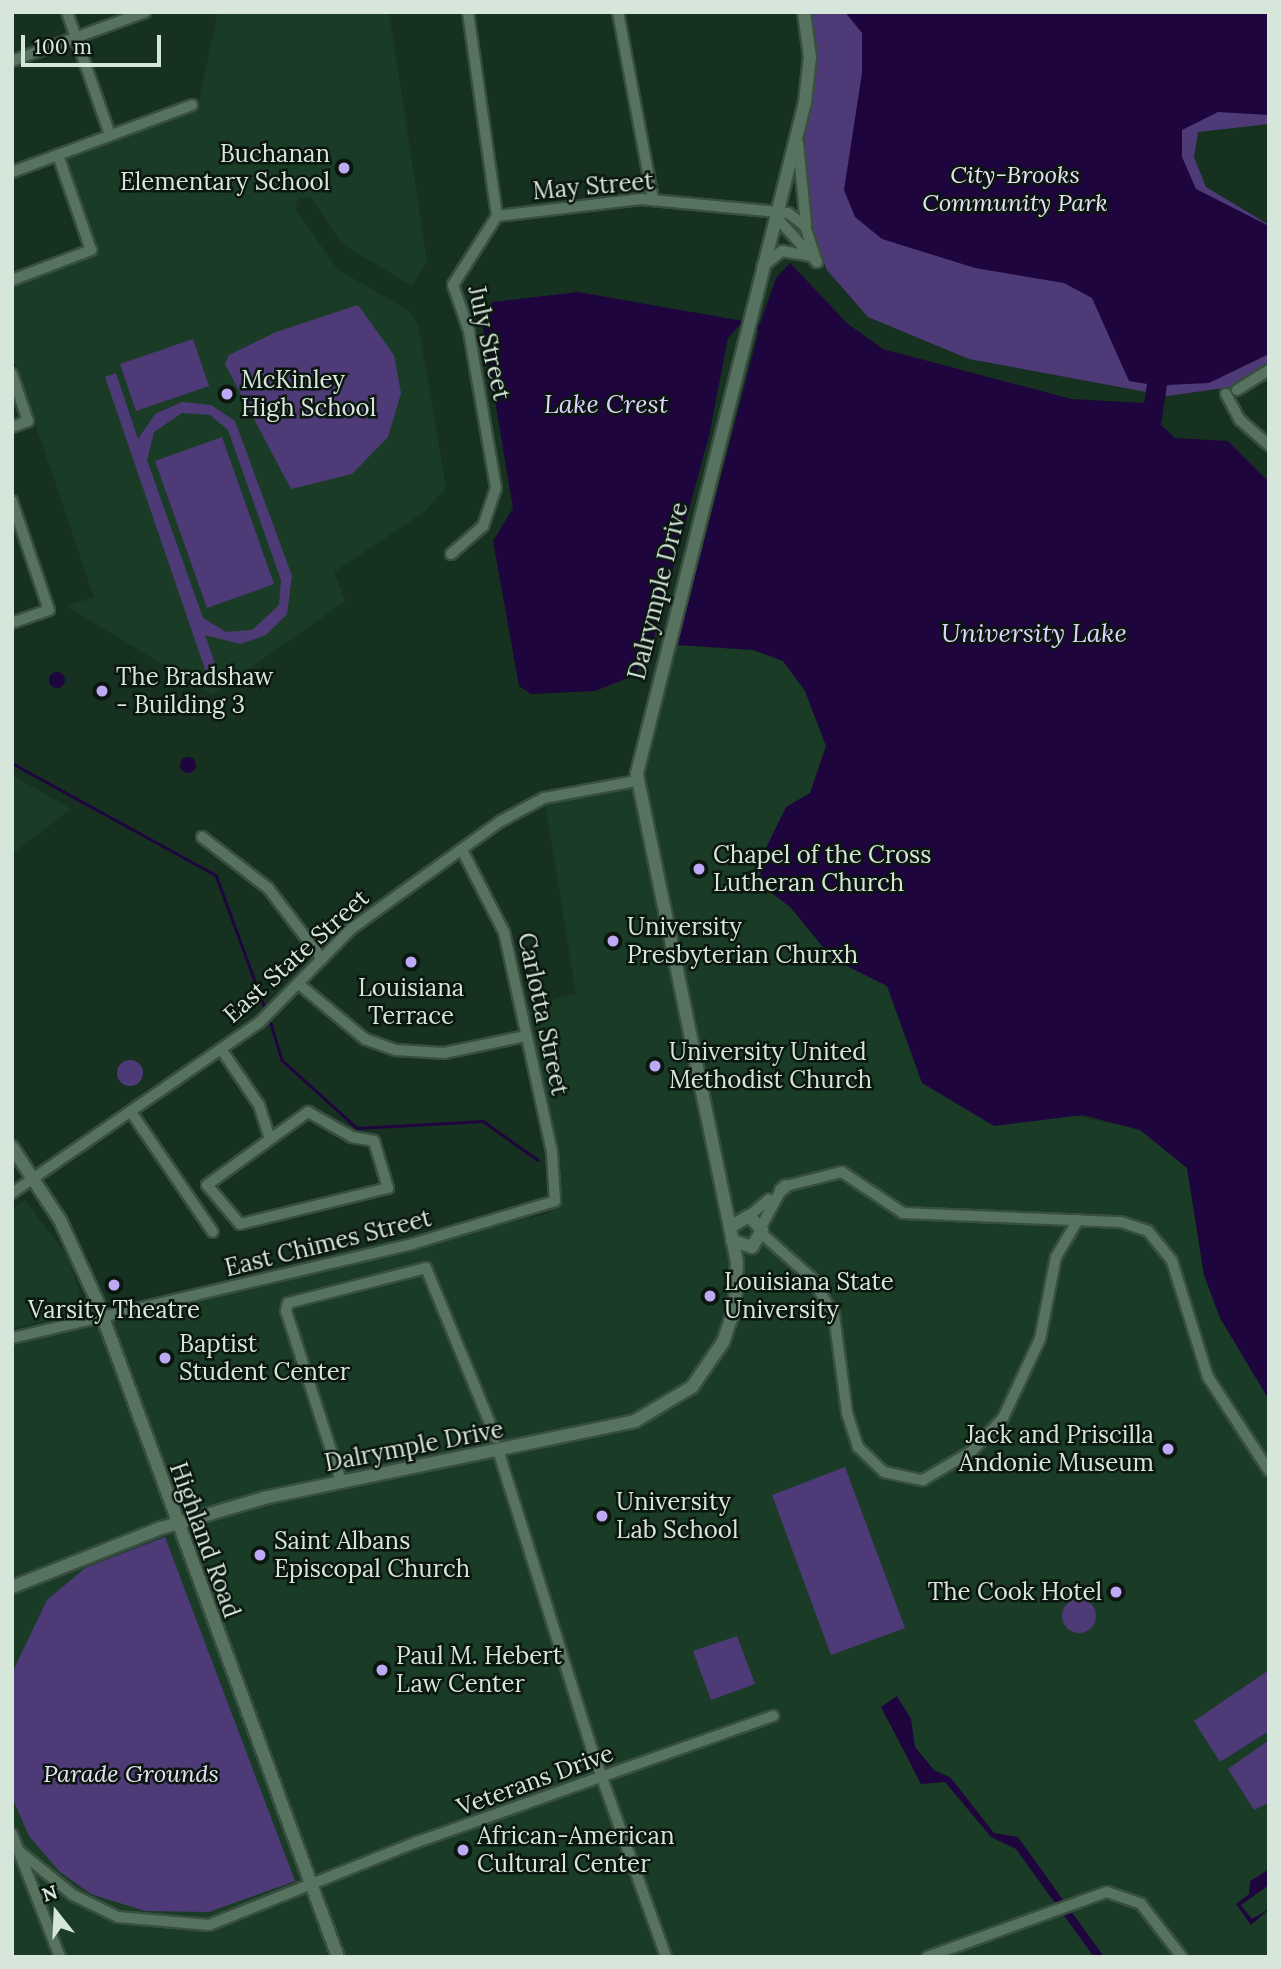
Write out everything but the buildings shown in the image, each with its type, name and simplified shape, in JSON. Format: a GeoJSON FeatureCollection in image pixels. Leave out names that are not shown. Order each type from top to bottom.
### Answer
{"type":"FeatureCollection","features":[{"type":"Feature","properties":{"kind":"street"},"geometry":{"type":"LineString","coordinates":[[67,12],[110,135]]}},
{"type":"Feature","properties":{"kind":"street"},"geometry":{"type":"LineString","coordinates":[[12,61],[145,12]]}},
{"type":"Feature","properties":{"kind":"street"},"geometry":{"type":"LineString","coordinates":[[468,12],[497,216]]}},
{"type":"Feature","properties":{"kind":"street"},"geometry":{"type":"LineString","coordinates":[[618,12],[653,199]]}},
{"type":"Feature","properties":{"kind":"street","name":"Dalrymple Drive"},"geometry":{"type":"LineString","coordinates":[[12,1587],[177,1524],[497,1444],[635,1421],[679,1397],[712,1362],[728,1332],[737,1262],[637,781],[644,728],[797,134],[810,57],[804,12]]}},
{"type":"Feature","properties":{"kind":"street"},"geometry":{"type":"LineString","coordinates":[[12,172],[192,105]]}},
{"type":"Feature","properties":{"kind":"street"},"geometry":{"type":"LineString","coordinates":[[775,216],[817,262],[798,189],[797,134]]}},
{"type":"Feature","properties":{"kind":"street"},"geometry":{"type":"LineString","coordinates":[[12,280],[91,250],[58,155]]}},
{"type":"Feature","properties":{"kind":"street","name":"May Street"},"geometry":{"type":"LineString","coordinates":[[497,216],[653,199],[775,216],[792,214],[808,232]]}},
{"type":"Feature","properties":{"kind":"street","name":"July Street"},"geometry":{"type":"LineString","coordinates":[[451,554],[477,534],[495,500],[470,338],[453,285],[497,216]]}},
{"type":"Feature","properties":{"kind":"street"},"geometry":{"type":"LineString","coordinates":[[762,267],[786,250],[811,258]]}},
{"type":"Feature","properties":{"kind":"street"},"geometry":{"type":"LineString","coordinates":[[1237,390],[1269,370]]}},
{"type":"Feature","properties":{"kind":"street"},"geometry":{"type":"LineString","coordinates":[[12,374],[28,421],[12,427]]}},
{"type":"Feature","properties":{"kind":"street"},"geometry":{"type":"LineString","coordinates":[[1226,394],[1240,420],[1269,445]]}},
{"type":"Feature","properties":{"kind":"street"},"geometry":{"type":"LineString","coordinates":[[12,501],[17,533],[49,610],[12,623]]}},
{"type":"Feature","properties":{"kind":"street","name":"East State Street"},"geometry":{"type":"LineString","coordinates":[[12,1193],[260,1022],[281,1005],[351,929],[536,800],[637,781]]}},
{"type":"Feature","properties":{"kind":"street"},"geometry":{"type":"LineString","coordinates":[[202,837],[268,887],[323,959]]}},
{"type":"Feature","properties":{"kind":"street","name":"Carlotta Street"},"geometry":{"type":"LineString","coordinates":[[462,850],[498,913],[552,1152],[557,1195]]}},
{"type":"Feature","properties":{"kind":"street"},"geometry":{"type":"LineString","coordinates":[[300,985],[365,1039],[396,1050],[444,1053],[526,1036]]}},
{"type":"Feature","properties":{"kind":"street"},"geometry":{"type":"LineString","coordinates":[[221,1049],[259,1105],[269,1135]]}},
{"type":"Feature","properties":{"kind":"street"},"geometry":{"type":"LineString","coordinates":[[131,1112],[213,1232]]}},
{"type":"Feature","properties":{"kind":"street"},"geometry":{"type":"LineString","coordinates":[[308,1112],[352,1138],[374,1141],[388,1188],[240,1224],[207,1185],[269,1135],[308,1112]]}},
{"type":"Feature","properties":{"kind":"street","name":"Highland Road"},"geometry":{"type":"LineString","coordinates":[[12,1147],[34,1178],[103,1317],[338,1957]]}},
{"type":"Feature","properties":{"kind":"street"},"geometry":{"type":"LineString","coordinates":[[730,1227],[784,1188],[842,1172],[903,1213],[1136,1225],[1163,1245],[1200,1360],[1269,1471]]}},
{"type":"Feature","properties":{"kind":"street","name":"Dalrymple Drive"},"geometry":{"type":"LineString","coordinates":[[720,1183],[761,1230],[737,1262]]}},
{"type":"Feature","properties":{"kind":"street"},"geometry":{"type":"LineString","coordinates":[[784,1188],[761,1230],[811,1277],[834,1315],[845,1390],[858,1447],[884,1472],[923,1480],[972,1451],[1003,1418],[1027,1372],[1056,1257],[1078,1220]]}},
{"type":"Feature","properties":{"kind":"street","name":"East Chimes Street"},"geometry":{"type":"LineString","coordinates":[[12,1338],[477,1227],[546,1206],[557,1195]]}},
{"type":"Feature","properties":{"kind":"street"},"geometry":{"type":"LineString","coordinates":[[732,1241],[746,1248]]}},
{"type":"Feature","properties":{"kind":"street"},"geometry":{"type":"LineString","coordinates":[[341,1482],[288,1303],[426,1268],[497,1444],[602,1778],[666,1957]]}},
{"type":"Feature","properties":{"kind":"street","name":"Veterans Drive"},"geometry":{"type":"LineString","coordinates":[[19,1851],[73,1895],[146,1923],[209,1924],[313,1887],[417,1842],[773,1716]]}},
{"type":"Feature","properties":{"kind":"street"},"geometry":{"type":"LineString","coordinates":[[12,1834],[60,1957]]}},
{"type":"Feature","properties":{"kind":"street"},"geometry":{"type":"LineString","coordinates":[[927,1957],[1107,1892],[1141,1904],[1182,1957]]}},
{"type":"Feature","properties":{"kind":"shaded area","name":"McKinley High School"},"geometry":{"type":"Polygon","coordinates":[[[218,12],[389,12],[427,261],[412,286],[342,244],[310,196],[298,199],[295,208],[337,269],[409,311],[418,324],[446,488],[424,512],[334,572],[345,601],[212,695],[67,606],[94,597],[12,355],[12,286],[97,254],[65,158],[197,111],[218,12]]]}},
{"type":"Feature","properties":{"kind":"shaded area","name":"Louisiana State University"},"geometry":{"type":"Polygon","coordinates":[[[677,645],[753,650],[783,661],[805,691],[826,746],[810,793],[786,807],[760,884],[790,907],[833,959],[887,986],[922,1083],[1141,1130],[1187,1168],[1204,1275],[1269,1400],[1269,1957],[12,1957],[12,1345],[549,1213],[562,1200],[527,1007],[576,993],[545,803],[620,789],[645,777],[677,645]]]}},
{"type":"Feature","properties":{"kind":"shaded area"},"geometry":{"type":"Polygon","coordinates":[[[12,775],[71,809],[12,854],[12,775]]]}},
{"type":"Feature","properties":{"kind":"shaded area"},"geometry":{"type":"Polygon","coordinates":[[[25,1200],[68,1257],[86,1311],[12,1329],[12,1208],[25,1200]]]}},
{"type":"Feature","properties":{"kind":"green space","name":"City-Brooks Community Park"},"geometry":{"type":"Polygon","coordinates":[[[802,12],[1269,12],[1269,124],[1198,132],[1194,157],[1206,187],[1269,225],[1269,365],[1230,387],[1168,396],[969,359],[868,317],[827,270],[801,205],[797,134],[809,66],[802,12]]]}},
{"type":"Feature","properties":{"kind":"green space"},"geometry":{"type":"Polygon","coordinates":[[[358,305],[394,355],[401,393],[388,437],[352,474],[291,489],[225,364],[229,355],[276,332],[358,305]]]}},
{"type":"Feature","properties":{"kind":"green space"},"geometry":{"type":"Polygon","coordinates":[[[193,339],[209,386],[136,411],[120,364],[193,339]]]}},
{"type":"Feature","properties":{"kind":"green space"},"geometry":{"type":"Polygon","coordinates":[[[116,373],[138,439],[155,414],[182,402],[211,405],[235,421],[292,576],[287,614],[266,635],[240,644],[205,635],[219,675],[208,678],[105,377],[116,373]],[[182,413],[154,432],[147,460],[203,618],[226,632],[252,630],[279,605],[281,580],[228,430],[210,415],[182,413]]]}},
{"type":"Feature","properties":{"kind":"green space"},"geometry":{"type":"Polygon","coordinates":[[[222,437],[274,584],[207,608],[155,461],[222,437]]]}},
{"type":"Feature","properties":{"kind":"green space"},"geometry":{"type":"Polygon","coordinates":[[[130,1060],[139,1064],[143,1073],[139,1082],[130,1086],[121,1082],[117,1073],[121,1064],[130,1060]]]}},
{"type":"Feature","properties":{"kind":"green space"},"geometry":{"type":"Polygon","coordinates":[[[845,1467],[905,1628],[831,1655],[772,1495],[845,1467]]]}},
{"type":"Feature","properties":{"kind":"green space","name":"Parade Grounds"},"geometry":{"type":"Polygon","coordinates":[[[165,1537],[295,1881],[209,1912],[145,1911],[91,1894],[60,1872],[29,1836],[12,1797],[12,1673],[47,1600],[85,1568],[165,1537]]]}},
{"type":"Feature","properties":{"kind":"green space"},"geometry":{"type":"Polygon","coordinates":[[[1079,1599],[1091,1604],[1096,1616],[1091,1628],[1079,1633],[1067,1628],[1062,1616],[1067,1604],[1079,1599]]]}},
{"type":"Feature","properties":{"kind":"green space"},"geometry":{"type":"Polygon","coordinates":[[[737,1636],[755,1684],[711,1700],[693,1651],[737,1636]]]}},
{"type":"Feature","properties":{"kind":"green space"},"geometry":{"type":"Polygon","coordinates":[[[1269,1670],[1269,1731],[1220,1762],[1194,1721],[1269,1670]]]}},
{"type":"Feature","properties":{"kind":"green space"},"geometry":{"type":"Polygon","coordinates":[[[1269,1740],[1269,1803],[1254,1810],[1228,1769],[1269,1740]]]}},
{"type":"Feature","properties":{"kind":"water","name":"University Lake"},"geometry":{"type":"Polygon","coordinates":[[[845,12],[1269,12],[1269,115],[1218,112],[1182,130],[1182,157],[1196,189],[1269,226],[1269,354],[1209,383],[1167,385],[1161,425],[1175,438],[1228,441],[1269,482],[1269,1400],[1220,1318],[1204,1275],[1187,1168],[1140,1130],[1083,1115],[994,1126],[922,1083],[887,986],[833,959],[790,907],[760,884],[761,858],[786,807],[810,793],[826,746],[805,691],[783,661],[753,650],[677,645],[759,330],[740,325],[728,338],[709,436],[650,652],[633,676],[595,691],[531,694],[519,686],[493,541],[513,508],[482,322],[492,302],[578,292],[760,324],[776,278],[790,263],[848,324],[883,349],[1071,399],[1144,403],[1147,384],[1129,381],[1092,298],[1064,283],[975,268],[882,239],[855,217],[844,190],[862,73],[862,33],[845,12]]]}},
{"type":"Feature","properties":{"kind":"water"},"geometry":{"type":"Polygon","coordinates":[[[54,672],[60,672],[65,680],[63,686],[54,688],[49,683],[49,677],[54,672]]]}},
{"type":"Feature","properties":{"kind":"water"},"geometry":{"type":"Polygon","coordinates":[[[185,757],[191,757],[196,765],[194,771],[185,773],[180,768],[180,762],[185,757]]]}},
{"type":"Feature","properties":{"kind":"water"},"geometry":{"type":"Polygon","coordinates":[[[897,1696],[911,1719],[915,1747],[934,1770],[951,1778],[994,1833],[1018,1837],[1104,1957],[1094,1957],[1016,1849],[991,1837],[945,1782],[921,1784],[881,1707],[897,1696]]]}},
{"type":"Feature","properties":{"kind":"water"},"geometry":{"type":"Polygon","coordinates":[[[1268,1870],[1269,1885],[1241,1905],[1252,1919],[1269,1909],[1251,1925],[1236,1904],[1249,1894],[1250,1881],[1268,1870]]]}},
{"type":"Feature","properties":{"kind":"waterway"},"geometry":{"type":"LineString","coordinates":[[12,763],[216,875],[266,1011]]}},
{"type":"Feature","properties":{"kind":"waterway"},"geometry":{"type":"LineString","coordinates":[[269,1017],[282,1060],[357,1128],[483,1121],[538,1160]]}},
{"type":"Feature","properties":{"kind":"place","name":"Buchanan Elementary School"},"geometry":{"type":"Point","coordinates":[344,168]}},
{"type":"Feature","properties":{"kind":"place","name":"McKinley High School"},"geometry":{"type":"Point","coordinates":[227,394]}},
{"type":"Feature","properties":{"kind":"place","name":"The Bradshaw - Building 3"},"geometry":{"type":"Point","coordinates":[102,691]}},
{"type":"Feature","properties":{"kind":"place","name":"Chapel of the Cross Lutheran Church"},"geometry":{"type":"Point","coordinates":[699,869]}},
{"type":"Feature","properties":{"kind":"place","name":"University Presbyterian Churxh"},"geometry":{"type":"Point","coordinates":[613,941]}},
{"type":"Feature","properties":{"kind":"place","name":"Louisiana Terrace"},"geometry":{"type":"Point","coordinates":[411,962]}},
{"type":"Feature","properties":{"kind":"place","name":"University United Methodist Church"},"geometry":{"type":"Point","coordinates":[655,1066]}},
{"type":"Feature","properties":{"kind":"place","name":"Varsity Theatre"},"geometry":{"type":"Point","coordinates":[114,1285]}},
{"type":"Feature","properties":{"kind":"place","name":"Louisiana State University"},"geometry":{"type":"Point","coordinates":[710,1296]}},
{"type":"Feature","properties":{"kind":"place","name":"Baptist Student Center"},"geometry":{"type":"Point","coordinates":[165,1358]}},
{"type":"Feature","properties":{"kind":"place","name":"Jack and Priscilla Andonie Museum"},"geometry":{"type":"Point","coordinates":[1168,1449]}},
{"type":"Feature","properties":{"kind":"place","name":"University Lab School"},"geometry":{"type":"Point","coordinates":[602,1516]}},
{"type":"Feature","properties":{"kind":"place","name":"Saint Albans Episcopal Church"},"geometry":{"type":"Point","coordinates":[260,1555]}},
{"type":"Feature","properties":{"kind":"place","name":"The Cook Hotel"},"geometry":{"type":"Point","coordinates":[1116,1592]}},
{"type":"Feature","properties":{"kind":"place","name":"Paul M. Hebert Law Center"},"geometry":{"type":"Point","coordinates":[382,1670]}},
{"type":"Feature","properties":{"kind":"place","name":"African-American Cultural Center"},"geometry":{"type":"Point","coordinates":[463,1850]}},
{"type":"Feature","properties":{"kind":"water label","name":"Lake Crest"},"geometry":{"type":"Point","coordinates":[606,404]}}]}
